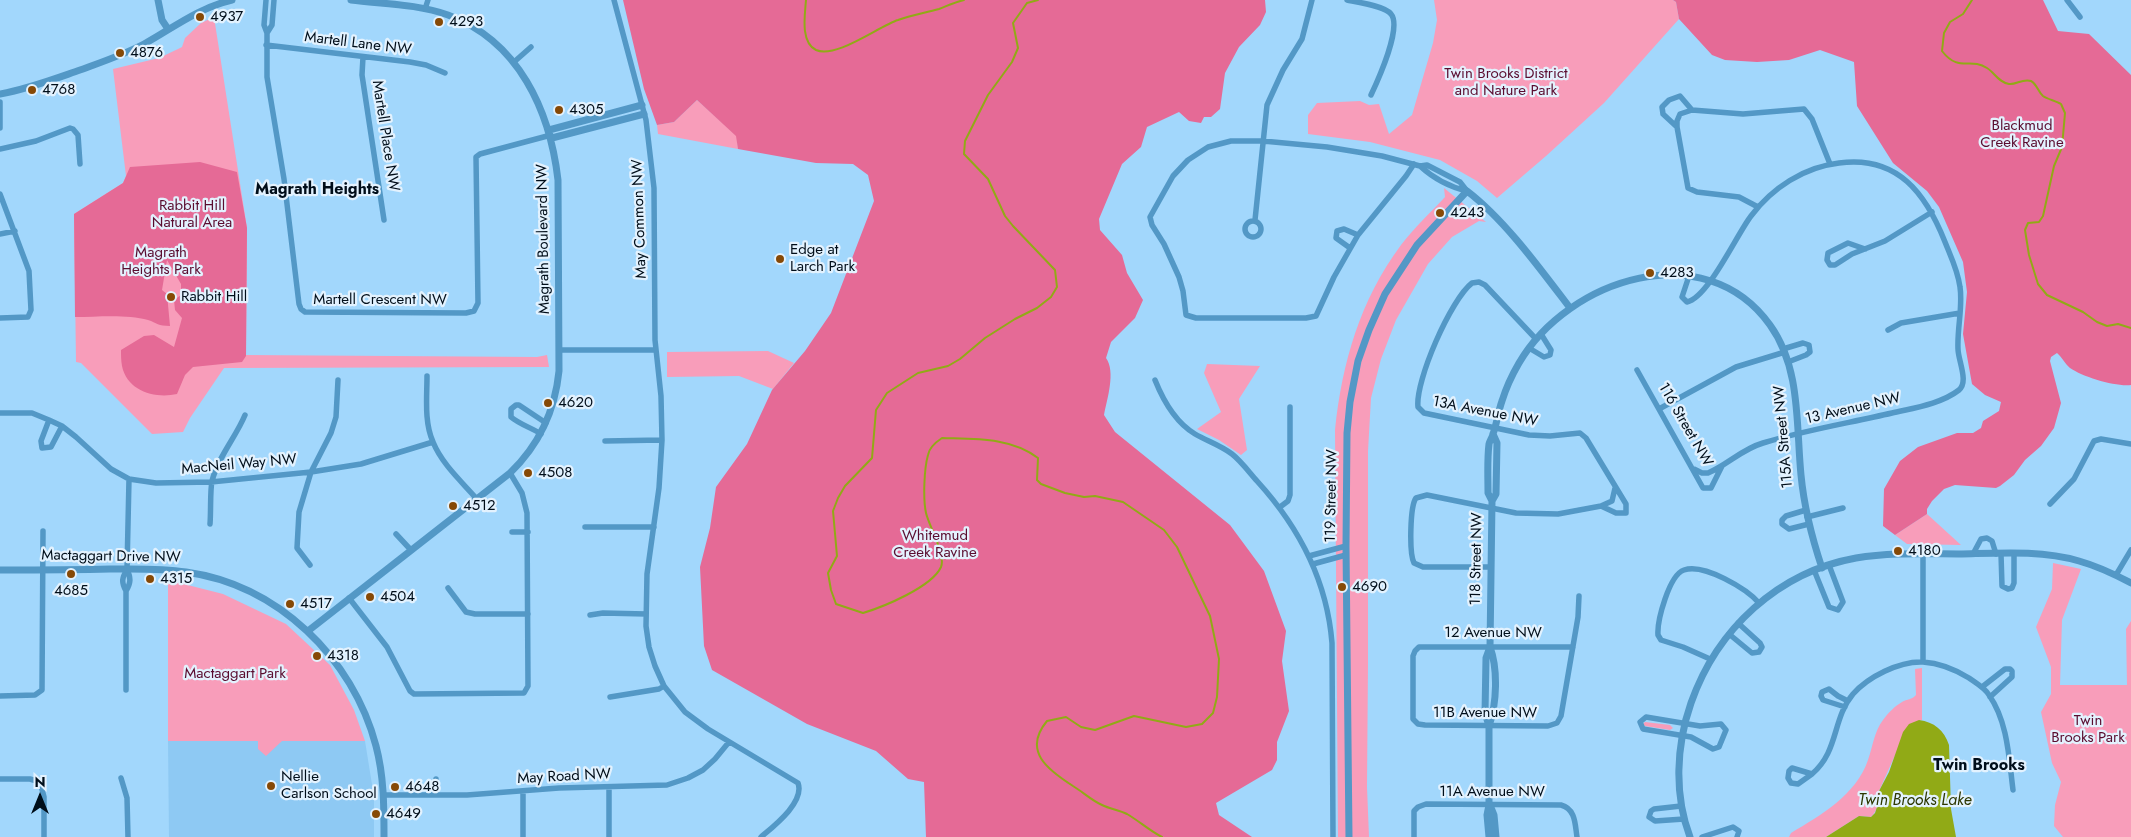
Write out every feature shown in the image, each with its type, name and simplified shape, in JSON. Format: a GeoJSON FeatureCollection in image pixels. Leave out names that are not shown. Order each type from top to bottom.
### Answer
{"type":"FeatureCollection","features":[{"type":"Feature","properties":{"kind":"street"},"geometry":{"type":"LineString","coordinates":[[158,0],[162,20],[168,29]]}},
{"type":"Feature","properties":{"kind":"street"},"geometry":{"type":"LineString","coordinates":[[0,94],[44,82],[117,56],[144,44],[200,11],[232,0]]}},
{"type":"Feature","properties":{"kind":"street","name":"Martell Crescent NW"},"geometry":{"type":"LineString","coordinates":[[266,0],[264,25],[267,33],[267,77],[284,179],[299,304],[305,312],[466,313],[474,311],[478,302],[476,157],[480,154],[551,134]]}},
{"type":"Feature","properties":{"kind":"street","name":"Martell Crescent NW"},"geometry":{"type":"LineString","coordinates":[[267,33],[272,25],[274,0]]}},
{"type":"Feature","properties":{"kind":"street","name":"Magrath Boulevard NW"},"geometry":{"type":"LineString","coordinates":[[308,631],[510,473],[529,452],[541,434],[555,396],[560,350],[558,180],[551,134],[531,90],[514,62],[501,47],[468,24],[449,15],[425,9],[351,0]]}},
{"type":"Feature","properties":{"kind":"street"},"geometry":{"type":"LineString","coordinates":[[425,9],[428,0]]}},
{"type":"Feature","properties":{"kind":"street","name":"May Common NW"},"geometry":{"type":"LineString","coordinates":[[614,0],[644,114],[651,150],[654,188],[656,350],[661,396],[662,440],[660,480],[647,574],[646,614],[649,647],[664,686],[685,712],[728,742],[794,780],[799,786],[800,793],[797,799],[779,821],[761,837]]}},
{"type":"Feature","properties":{"kind":"street"},"geometry":{"type":"LineString","coordinates":[[1255,220],[1261,180],[1265,113],[1270,97],[1283,70],[1302,39],[1312,0]]}},
{"type":"Feature","properties":{"kind":"street"},"geometry":{"type":"LineString","coordinates":[[1347,0],[1383,9],[1391,14],[1394,20],[1386,56],[1371,94]]}},
{"type":"Feature","properties":{"kind":"street"},"geometry":{"type":"LineString","coordinates":[[2067,0],[2080,16]]}},
{"type":"Feature","properties":{"kind":"street","name":"Martell Lane NW"},"geometry":{"type":"LineString","coordinates":[[266,45],[426,65],[445,74]]}},
{"type":"Feature","properties":{"kind":"street"},"geometry":{"type":"LineString","coordinates":[[514,62],[531,47]]}},
{"type":"Feature","properties":{"kind":"street","name":"Martell Place NW"},"geometry":{"type":"LineString","coordinates":[[363,56],[362,75],[384,220]]}},
{"type":"Feature","properties":{"kind":"street"},"geometry":{"type":"LineString","coordinates":[[1677,127],[1663,114],[1662,107],[1669,100],[1680,96],[1692,110]]}},
{"type":"Feature","properties":{"kind":"street"},"geometry":{"type":"LineString","coordinates":[[0,102],[0,128]]}},
{"type":"Feature","properties":{"kind":"street"},"geometry":{"type":"LineString","coordinates":[[551,134],[642,105]]}},
{"type":"Feature","properties":{"kind":"street"},"geometry":{"type":"LineString","coordinates":[[1758,206],[1739,197],[1697,192],[1688,188],[1677,127],[1680,114],[1692,110],[1748,114],[1804,109],[1810,114],[1830,164]]}},
{"type":"Feature","properties":{"kind":"street"},"geometry":{"type":"LineString","coordinates":[[551,134],[644,114]]}},
{"type":"Feature","properties":{"kind":"street"},"geometry":{"type":"LineString","coordinates":[[0,149],[36,141],[70,128],[78,135],[80,164]]}},
{"type":"Feature","properties":{"kind":"street"},"geometry":{"type":"LineString","coordinates":[[1417,165],[1383,202],[1358,235],[1318,313],[1314,317],[1196,318],[1186,315],[1179,277],[1164,244],[1152,225],[1150,214],[1173,176],[1188,160],[1201,150],[1232,141],[1263,141],[1342,149],[1417,165],[1456,189],[1467,191],[1484,206],[1520,246],[1570,308]]}},
{"type":"Feature","properties":{"kind":"street"},"geometry":{"type":"LineString","coordinates":[[1689,276],[1682,297],[1687,302],[1692,300],[1711,281],[1741,230],[1758,206],[1774,190],[1791,179],[1830,164],[1847,162],[1877,166],[1895,174],[1916,189],[1932,212],[1956,270],[1961,295],[1960,313],[1901,324],[1888,330]]}},
{"type":"Feature","properties":{"kind":"street","name":"119 Street NW"},"geometry":{"type":"LineString","coordinates":[[1349,837],[1346,546],[1349,410],[1358,361],[1385,294],[1404,262],[1431,229],[1467,191]]}},
{"type":"Feature","properties":{"kind":"street"},"geometry":{"type":"LineString","coordinates":[[0,194],[29,271],[30,314],[28,317],[0,318]]}},
{"type":"Feature","properties":{"kind":"street"},"geometry":{"type":"LineString","coordinates":[[1865,249],[1848,243],[1828,253],[1827,260],[1832,266],[1852,254],[1865,249],[1885,241],[1932,212]]}},
{"type":"Feature","properties":{"kind":"street"},"geometry":{"type":"LineString","coordinates":[[1350,248],[1336,238],[1337,231],[1344,229],[1358,235]]}},
{"type":"Feature","properties":{"kind":"street"},"geometry":{"type":"LineString","coordinates":[[0,234],[14,231]]}},
{"type":"Feature","properties":{"kind":"street","name":"118 Street NW"},"geometry":{"type":"LineString","coordinates":[[1489,837],[1487,815],[1489,805],[1489,726],[1485,712],[1486,658],[1490,647],[1492,501],[1488,494],[1489,442],[1509,381],[1538,336],[1570,308],[1594,294],[1638,278],[1667,274],[1689,276]]}},
{"type":"Feature","properties":{"kind":"street","name":"115A Street NW"},"geometry":{"type":"LineString","coordinates":[[1689,276],[1711,281],[1738,294],[1752,305],[1772,327],[1784,351],[1793,382],[1807,517],[1826,566]]}},
{"type":"Feature","properties":{"kind":"street","name":"13A Avenue NW"},"geometry":{"type":"LineString","coordinates":[[1538,336],[1485,285],[1476,282],[1469,286],[1435,344],[1424,374],[1418,407],[1424,413],[1494,431],[1535,436],[1580,433],[1586,438],[1614,486]]}},
{"type":"Feature","properties":{"kind":"street","name":"13 Avenue NW"},"geometry":{"type":"LineString","coordinates":[[1694,469],[1702,473],[1708,473],[1760,444],[1926,405],[1956,392],[1962,386],[1963,381],[1958,347],[1960,313]]}},
{"type":"Feature","properties":{"kind":"street"},"geometry":{"type":"LineString","coordinates":[[1529,348],[1544,357],[1550,355],[1551,350],[1538,336]]}},
{"type":"Feature","properties":{"kind":"street"},"geometry":{"type":"LineString","coordinates":[[1659,408],[1729,370],[1803,343],[1810,347],[1806,355],[1788,362]]}},
{"type":"Feature","properties":{"kind":"street"},"geometry":{"type":"LineString","coordinates":[[560,350],[656,350]]}},
{"type":"Feature","properties":{"kind":"street","name":"116 Street NW"},"geometry":{"type":"LineString","coordinates":[[1637,370],[1702,486],[1710,489],[1725,463]]}},
{"type":"Feature","properties":{"kind":"street"},"geometry":{"type":"LineString","coordinates":[[427,376],[427,411],[433,442],[447,465],[476,498]]}},
{"type":"Feature","properties":{"kind":"street"},"geometry":{"type":"LineString","coordinates":[[310,565],[297,548],[299,512],[311,472],[331,433],[336,416],[338,380]]}},
{"type":"Feature","properties":{"kind":"street","name":"119 Street NW"},"geometry":{"type":"LineString","coordinates":[[1155,380],[1163,399],[1182,423],[1196,434],[1224,448],[1234,456],[1280,507],[1295,529],[1313,564],[1329,624],[1332,644],[1333,837]]}},
{"type":"Feature","properties":{"kind":"street"},"geometry":{"type":"LineString","coordinates":[[541,434],[529,426],[514,420],[511,417],[511,409],[519,405],[546,423]]}},
{"type":"Feature","properties":{"kind":"street"},"geometry":{"type":"LineString","coordinates":[[1280,507],[1288,501],[1290,495],[1290,407]]}},
{"type":"Feature","properties":{"kind":"street","name":"MacNeil Way NW"},"geometry":{"type":"LineString","coordinates":[[0,413],[32,413],[49,420],[62,426],[111,469],[129,479],[156,483],[212,482],[311,472],[361,464],[433,442]]}},
{"type":"Feature","properties":{"kind":"street"},"geometry":{"type":"LineString","coordinates":[[210,524],[212,482],[226,449],[239,430],[245,415]]}},
{"type":"Feature","properties":{"kind":"street"},"geometry":{"type":"LineString","coordinates":[[49,420],[41,441],[42,448],[51,447],[62,426]]}},
{"type":"Feature","properties":{"kind":"street"},"geometry":{"type":"LineString","coordinates":[[2050,504],[2074,479],[2094,441],[2101,439],[2131,444]]}},
{"type":"Feature","properties":{"kind":"street"},"geometry":{"type":"LineString","coordinates":[[604,441],[662,440]]}},
{"type":"Feature","properties":{"kind":"street"},"geometry":{"type":"LineString","coordinates":[[349,598],[387,647],[410,691],[414,694],[524,693],[528,686],[527,513],[519,486],[510,473]]}},
{"type":"Feature","properties":{"kind":"street"},"geometry":{"type":"LineString","coordinates":[[126,690],[126,591],[122,583],[122,577],[127,569],[129,479]]}},
{"type":"Feature","properties":{"kind":"street"},"geometry":{"type":"LineString","coordinates":[[1601,506],[1620,514],[1626,513],[1626,504],[1614,486]]}},
{"type":"Feature","properties":{"kind":"street"},"geometry":{"type":"LineString","coordinates":[[1491,568],[1424,567],[1414,563],[1412,557],[1412,516],[1413,502],[1416,498],[1427,495],[1492,509],[1543,515],[1601,506],[1612,501],[1615,495],[1614,486]]}},
{"type":"Feature","properties":{"kind":"street"},"geometry":{"type":"LineString","coordinates":[[1807,517],[1843,508]]}},
{"type":"Feature","properties":{"kind":"street"},"geometry":{"type":"LineString","coordinates":[[585,527],[654,527]]}},
{"type":"Feature","properties":{"kind":"street"},"geometry":{"type":"LineString","coordinates":[[0,696],[35,695],[42,690],[43,531]]}},
{"type":"Feature","properties":{"kind":"street"},"geometry":{"type":"LineString","coordinates":[[512,532],[528,532]]}},
{"type":"Feature","properties":{"kind":"street"},"geometry":{"type":"LineString","coordinates":[[396,534],[410,550]]}},
{"type":"Feature","properties":{"kind":"street"},"geometry":{"type":"LineString","coordinates":[[1973,554],[1981,539],[1987,538],[1992,541],[1998,554],[2002,586],[2008,589],[2012,588],[2014,583],[2014,554]]}},
{"type":"Feature","properties":{"kind":"street"},"geometry":{"type":"LineString","coordinates":[[1309,556],[1346,546]]}},
{"type":"Feature","properties":{"kind":"street"},"geometry":{"type":"LineString","coordinates":[[2116,575],[2131,550]]}},
{"type":"Feature","properties":{"kind":"street"},"geometry":{"type":"LineString","coordinates":[[1923,554],[1923,662]]}},
{"type":"Feature","properties":{"kind":"street"},"geometry":{"type":"LineString","coordinates":[[1690,837],[1681,806],[1679,774],[1682,736],[1694,693],[1710,659],[1738,623],[1760,603],[1787,584],[1814,570],[1867,556],[1923,554],[2049,555],[2071,559],[2116,575],[2131,583]]}},
{"type":"Feature","properties":{"kind":"street"},"geometry":{"type":"LineString","coordinates":[[1313,564],[1346,556]]}},
{"type":"Feature","properties":{"kind":"street"},"geometry":{"type":"LineString","coordinates":[[1814,570],[1829,607],[1838,610],[1843,602],[1826,566]]}},
{"type":"Feature","properties":{"kind":"street","name":"Mactaggart Drive NW"},"geometry":{"type":"LineString","coordinates":[[0,570],[127,569],[186,571],[225,582],[248,591],[278,607],[308,631],[341,668],[356,693],[377,748],[384,795],[384,837]]}},
{"type":"Feature","properties":{"kind":"street"},"geometry":{"type":"LineString","coordinates":[[1710,659],[1684,647],[1661,640],[1658,635],[1660,618],[1670,587],[1677,576],[1686,569],[1708,573],[1734,583],[1749,592],[1760,603]]}},
{"type":"Feature","properties":{"kind":"street"},"geometry":{"type":"LineString","coordinates":[[448,588],[466,612],[475,614],[528,614]]}},
{"type":"Feature","properties":{"kind":"street"},"geometry":{"type":"LineString","coordinates":[[1573,647],[1579,596]]}},
{"type":"Feature","properties":{"kind":"street"},"geometry":{"type":"LineString","coordinates":[[590,615],[603,613],[646,614]]}},
{"type":"Feature","properties":{"kind":"street"},"geometry":{"type":"LineString","coordinates":[[1729,634],[1752,653],[1759,652],[1762,647],[1760,643],[1738,623]]}},
{"type":"Feature","properties":{"kind":"street","name":"12 Avenue NW"},"geometry":{"type":"LineString","coordinates":[[1414,721],[1412,714],[1412,660],[1414,651],[1425,646],[1573,647]]}},
{"type":"Feature","properties":{"kind":"street","name":"11B Avenue NW"},"geometry":{"type":"LineString","coordinates":[[1414,721],[1425,725],[1489,726],[1548,726],[1557,723],[1561,716],[1573,647]]}},
{"type":"Feature","properties":{"kind":"street"},"geometry":{"type":"LineString","coordinates":[[1812,774],[1823,763],[1830,751],[1846,704],[1860,686],[1876,675],[1893,668],[1923,662],[1949,668],[1963,674],[1982,687],[1990,697],[2005,733],[2013,790]]}},
{"type":"Feature","properties":{"kind":"street"},"geometry":{"type":"LineString","coordinates":[[1982,687],[2004,669],[2010,668],[2012,678],[1990,697]]}},
{"type":"Feature","properties":{"kind":"street"},"geometry":{"type":"LineString","coordinates":[[610,697],[659,689],[664,686]]}},
{"type":"Feature","properties":{"kind":"street"},"geometry":{"type":"LineString","coordinates":[[1646,717],[1704,726],[1721,724],[1726,730],[1719,747],[1715,749],[1710,748],[1699,740],[1682,736],[1644,730],[1641,728],[1640,722],[1646,717]]}},
{"type":"Feature","properties":{"kind":"street","name":"May Road NW"},"geometry":{"type":"LineString","coordinates":[[384,795],[436,795],[609,787],[658,787],[682,781],[710,764],[728,742]]}},
{"type":"Feature","properties":{"kind":"street"},"geometry":{"type":"LineString","coordinates":[[121,778],[127,798],[128,837]]}},
{"type":"Feature","properties":{"kind":"street"},"geometry":{"type":"LineString","coordinates":[[0,779],[30,779],[40,782],[44,797],[44,837]]}},
{"type":"Feature","properties":{"kind":"street"},"geometry":{"type":"LineString","coordinates":[[436,779],[436,795]]}},
{"type":"Feature","properties":{"kind":"street"},"geometry":{"type":"LineString","coordinates":[[609,787],[609,837]]}},
{"type":"Feature","properties":{"kind":"street"},"geometry":{"type":"LineString","coordinates":[[523,792],[523,837]]}},
{"type":"Feature","properties":{"kind":"street","name":"11A Avenue NW"},"geometry":{"type":"LineString","coordinates":[[1414,837],[1413,819],[1416,809],[1426,804],[1557,805],[1568,807],[1572,813],[1577,837]]}},
{"type":"Feature","properties":{"kind":"street","name":"118 Street NW"},"geometry":{"type":"LineString","coordinates":[[1489,805],[1494,815],[1496,837]]}},
{"type":"Feature","properties":{"kind":"street"},"geometry":{"type":"LineString","coordinates":[[1681,806],[1654,809],[1649,816],[1656,821],[1684,819]]}},
{"type":"Feature","properties":{"kind":"street"},"geometry":{"type":"LineString","coordinates":[[1702,837],[1733,826],[1739,831],[1737,837]]}},
{"type":"Feature","properties":{"kind":"shaded area","name":"Nellie Carlson School"},"geometry":{"type":"Polygon","coordinates":[[[168,741],[365,741],[374,797],[374,837],[169,837],[168,741]]]}},
{"type":"Feature","properties":{"kind":"green space","name":"Whitemud Creek Ravine"},"geometry":{"type":"Polygon","coordinates":[[[623,0],[1265,0],[1266,12],[1260,25],[1239,47],[1225,73],[1220,109],[1211,117],[1204,117],[1201,123],[1189,121],[1179,112],[1147,127],[1141,147],[1122,164],[1099,219],[1100,230],[1122,255],[1127,273],[1143,300],[1135,318],[1111,342],[1106,358],[1111,378],[1104,415],[1115,432],[1230,525],[1264,571],[1286,631],[1282,661],[1289,711],[1277,742],[1277,760],[1272,770],[1216,803],[1219,815],[1252,837],[926,837],[924,782],[908,779],[876,751],[807,724],[712,670],[704,646],[700,567],[710,528],[716,487],[747,444],[772,390],[805,351],[831,313],[874,201],[868,175],[853,164],[816,163],[738,149],[736,136],[697,100],[674,122],[657,125],[644,89],[623,0]]]}},
{"type":"Feature","properties":{"kind":"green space","name":"Twin Brooks District and Nature Park"},"geometry":{"type":"Polygon","coordinates":[[[1434,0],[1673,0],[1676,2],[1679,19],[1604,103],[1497,198],[1477,181],[1440,160],[1370,142],[1308,134],[1308,115],[1317,103],[1360,101],[1369,105],[1379,104],[1389,134],[1412,115],[1433,43],[1437,20],[1434,0]]]}},
{"type":"Feature","properties":{"kind":"green space","name":"Blackmud Creek Ravine"},"geometry":{"type":"Polygon","coordinates":[[[1673,0],[2043,0],[2058,31],[2089,34],[2131,75],[2131,385],[2109,383],[2083,375],[2070,368],[2057,353],[2051,357],[2050,361],[2061,403],[2054,428],[2041,446],[2025,460],[2014,475],[1996,488],[1955,485],[1944,489],[1932,501],[1927,509],[1927,514],[1895,535],[1883,526],[1884,489],[1900,461],[1918,447],[1957,433],[1973,433],[1981,428],[1983,421],[1999,411],[2001,402],[1985,395],[1972,384],[1963,334],[1967,292],[1963,262],[1939,207],[1927,191],[1893,163],[1857,106],[1854,62],[1820,50],[1789,60],[1757,62],[1725,60],[1712,55],[1679,19],[1676,2],[1673,0]]]}},
{"type":"Feature","properties":{"kind":"green space","name":"Magrath Heights Park"},"geometry":{"type":"Polygon","coordinates":[[[214,17],[247,228],[246,355],[537,357],[547,355],[549,367],[224,368],[190,418],[183,432],[152,434],[81,363],[76,362],[74,214],[123,183],[126,176],[113,69],[159,58],[182,47],[185,38],[201,23],[214,17]]]}},
{"type":"Feature","properties":{"kind":"green space"},"geometry":{"type":"Polygon","coordinates":[[[697,100],[737,136],[738,149],[658,134],[657,125],[674,122],[697,100]]]}},
{"type":"Feature","properties":{"kind":"green space","name":"Rabbit Hill Natural Area"},"geometry":{"type":"Polygon","coordinates":[[[200,162],[237,172],[247,228],[246,356],[242,362],[193,367],[185,375],[177,394],[151,394],[136,387],[125,375],[121,360],[121,350],[144,336],[154,335],[174,347],[182,318],[175,310],[174,300],[181,295],[181,284],[167,260],[162,290],[167,294],[170,326],[131,317],[75,317],[74,214],[123,183],[130,167],[200,162]]]}},
{"type":"Feature","properties":{"kind":"green space"},"geometry":{"type":"Polygon","coordinates":[[[1444,188],[1486,222],[1479,221],[1452,237],[1428,264],[1396,320],[1381,359],[1371,398],[1368,451],[1367,787],[1369,837],[1338,837],[1335,430],[1338,405],[1342,381],[1355,333],[1374,288],[1401,245],[1445,197],[1444,188]]]}},
{"type":"Feature","properties":{"kind":"green space"},"geometry":{"type":"Polygon","coordinates":[[[768,351],[794,363],[773,389],[739,376],[667,377],[667,352],[768,351]]]}},
{"type":"Feature","properties":{"kind":"green space"},"geometry":{"type":"Polygon","coordinates":[[[1207,364],[1260,366],[1239,399],[1247,450],[1241,455],[1219,440],[1197,429],[1221,412],[1204,373],[1207,364]]]}},
{"type":"Feature","properties":{"kind":"green space"},"geometry":{"type":"Polygon","coordinates":[[[1927,514],[1961,545],[1907,544],[1895,535],[1927,514]]]}},
{"type":"Feature","properties":{"kind":"green space","name":"Twin Brooks Park"},"geometry":{"type":"Polygon","coordinates":[[[2053,563],[2081,569],[2062,620],[2060,685],[2127,685],[2126,629],[2131,621],[2131,837],[2063,837],[2054,826],[2055,805],[2061,782],[2052,763],[2041,712],[2051,694],[2051,667],[2036,627],[2052,589],[2053,563]]]}},
{"type":"Feature","properties":{"kind":"green space","name":"Mactaggart Park"},"geometry":{"type":"Polygon","coordinates":[[[168,580],[223,594],[286,624],[330,665],[354,710],[365,741],[282,741],[266,756],[258,749],[258,741],[168,741],[168,580]]]}},
{"type":"Feature","properties":{"kind":"green space"},"geometry":{"type":"Polygon","coordinates":[[[1922,668],[1922,720],[1919,720],[1896,753],[1879,791],[1878,805],[1871,817],[1859,816],[1826,837],[1789,837],[1791,833],[1836,803],[1855,784],[1868,760],[1876,734],[1883,720],[1889,712],[1916,695],[1915,669],[1922,668]]]}},
{"type":"Feature","properties":{"kind":"green space"},"geometry":{"type":"Polygon","coordinates":[[[1645,722],[1670,725],[1673,728],[1670,730],[1645,726],[1643,724],[1645,722]]]}},
{"type":"Feature","properties":{"kind":"water","name":"Twin Brooks Lake"},"geometry":{"type":"Polygon","coordinates":[[[1919,720],[1938,728],[1949,745],[1951,809],[1956,837],[1826,837],[1859,816],[1871,817],[1875,813],[1880,798],[1879,791],[1889,772],[1903,732],[1909,724],[1919,720]]]}},
{"type":"Feature","properties":{"kind":"waterway"},"geometry":{"type":"LineString","coordinates":[[806,0],[805,27],[808,41],[816,50],[824,52],[846,46],[898,20],[964,0]]}},
{"type":"Feature","properties":{"kind":"waterway"},"geometry":{"type":"LineString","coordinates":[[1038,0],[1027,3],[1013,23],[1018,48],[1012,62],[988,95],[965,141],[964,154],[988,179],[1005,216],[1055,270],[1057,287],[1051,297],[1037,308],[985,338],[960,359],[948,366],[918,373],[887,393],[876,410],[872,458],[845,486],[833,511],[837,556],[828,573],[836,604],[863,613],[918,589],[936,574],[942,562],[926,513],[924,484],[929,452],[933,445],[942,438],[992,441],[1016,446],[1038,458],[1037,480],[1041,484],[1065,493],[1084,497],[1095,496],[1123,502],[1164,530],[1177,547],[1210,616],[1219,659],[1217,697],[1213,713],[1202,724],[1186,727],[1134,716],[1095,730],[1081,727],[1066,717],[1047,721],[1040,732],[1037,742],[1041,759],[1055,773],[1094,801],[1127,814],[1162,837]]}},
{"type":"Feature","properties":{"kind":"waterway"},"geometry":{"type":"LineString","coordinates":[[1972,0],[1963,14],[1950,22],[1944,33],[1942,51],[1948,58],[1959,63],[1981,65],[1987,68],[2005,83],[2012,84],[2025,80],[2031,81],[2043,96],[2061,104],[2065,113],[2062,147],[2054,166],[2043,216],[2039,222],[2028,223],[2025,230],[2029,255],[2038,284],[2047,295],[2083,312],[2097,322],[2107,326],[2118,324],[2131,328]]}},
{"type":"Feature","properties":{"kind":"place","name":"4937"},"geometry":{"type":"Point","coordinates":[200,17]}},
{"type":"Feature","properties":{"kind":"place","name":"4293"},"geometry":{"type":"Point","coordinates":[439,22]}},
{"type":"Feature","properties":{"kind":"place","name":"4876"},"geometry":{"type":"Point","coordinates":[120,53]}},
{"type":"Feature","properties":{"kind":"place","name":"4768"},"geometry":{"type":"Point","coordinates":[32,90]}},
{"type":"Feature","properties":{"kind":"place","name":"4305"},"geometry":{"type":"Point","coordinates":[559,110]}},
{"type":"Feature","properties":{"kind":"place","name":"4243"},"geometry":{"type":"Point","coordinates":[1440,213]}},
{"type":"Feature","properties":{"kind":"place","name":"Edge at Larch Park"},"geometry":{"type":"Point","coordinates":[780,259]}},
{"type":"Feature","properties":{"kind":"place","name":"4283"},"geometry":{"type":"Point","coordinates":[1650,273]}},
{"type":"Feature","properties":{"kind":"place","name":"Rabbit Hill"},"geometry":{"type":"Point","coordinates":[171,297]}},
{"type":"Feature","properties":{"kind":"place","name":"4620"},"geometry":{"type":"Point","coordinates":[548,403]}},
{"type":"Feature","properties":{"kind":"place","name":"4508"},"geometry":{"type":"Point","coordinates":[528,473]}},
{"type":"Feature","properties":{"kind":"place","name":"4512"},"geometry":{"type":"Point","coordinates":[453,506]}},
{"type":"Feature","properties":{"kind":"place","name":"4180"},"geometry":{"type":"Point","coordinates":[1898,551]}},
{"type":"Feature","properties":{"kind":"place","name":"4685"},"geometry":{"type":"Point","coordinates":[71,574]}},
{"type":"Feature","properties":{"kind":"place","name":"4315"},"geometry":{"type":"Point","coordinates":[150,579]}},
{"type":"Feature","properties":{"kind":"place","name":"4690"},"geometry":{"type":"Point","coordinates":[1342,587]}},
{"type":"Feature","properties":{"kind":"place","name":"4504"},"geometry":{"type":"Point","coordinates":[370,597]}},
{"type":"Feature","properties":{"kind":"place","name":"4517"},"geometry":{"type":"Point","coordinates":[290,604]}},
{"type":"Feature","properties":{"kind":"place","name":"4318"},"geometry":{"type":"Point","coordinates":[317,656]}},
{"type":"Feature","properties":{"kind":"place","name":"Nellie Carlson School"},"geometry":{"type":"Point","coordinates":[271,786]}},
{"type":"Feature","properties":{"kind":"place","name":"4648"},"geometry":{"type":"Point","coordinates":[395,787]}},
{"type":"Feature","properties":{"kind":"place","name":"4649"},"geometry":{"type":"Point","coordinates":[376,814]}},
{"type":"Feature","properties":{"kind":"district","name":"Magrath Heights"},"geometry":{"type":"Point","coordinates":[317,190]}},
{"type":"Feature","properties":{"kind":"district","name":"Twin Brooks"},"geometry":{"type":"Point","coordinates":[1979,766]}}]}
